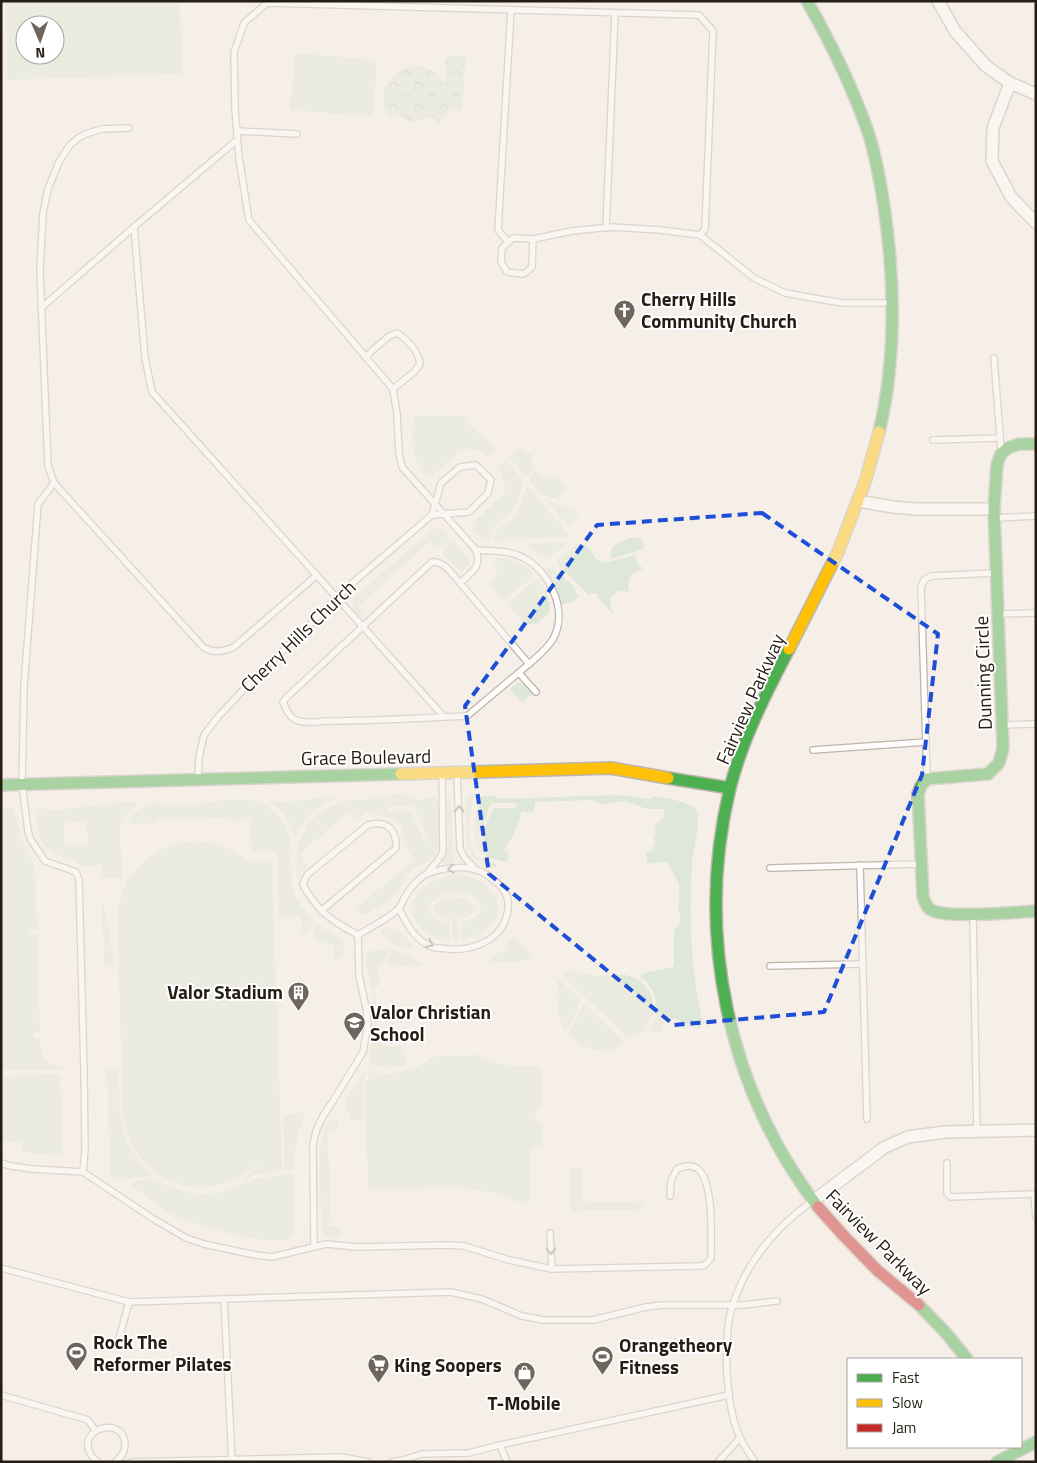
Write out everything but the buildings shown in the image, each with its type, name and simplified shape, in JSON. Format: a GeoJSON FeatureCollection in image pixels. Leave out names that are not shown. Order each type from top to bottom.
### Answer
{"type":"FeatureCollection","features":[{"type":"Feature","properties":{"kind":"main road","name":"Fairview Parkway"},"geometry":{"type":"LineString","coordinates":[[807,1],[846,77],[868,133],[879,177],[892,260],[892,348],[880,432],[858,500],[834,563],[745,743],[730,788],[720,834],[716,876],[715,922],[718,961],[725,1001],[739,1055],[755,1098],[795,1176],[838,1230],[871,1264],[921,1308],[946,1333],[966,1358]]}},
{"type":"Feature","properties":{"kind":"main road"},"geometry":{"type":"LineString","coordinates":[[1001,454],[1008,448],[1019,444],[1036,444]]}},
{"type":"Feature","properties":{"kind":"main road","name":"Dunning Circle"},"geometry":{"type":"LineString","coordinates":[[927,779],[988,774],[1002,760],[1004,748],[994,513],[998,464],[1001,454]]}},
{"type":"Feature","properties":{"kind":"main road","name":"Grace Boulevard"},"geometry":{"type":"LineString","coordinates":[[1,785],[611,768],[730,788]]}},
{"type":"Feature","properties":{"kind":"main road"},"geometry":{"type":"LineString","coordinates":[[927,779],[921,786],[918,794],[923,896],[930,910],[940,913],[973,914],[1036,911]]}},
{"type":"Feature","properties":{"kind":"main road"},"geometry":{"type":"LineString","coordinates":[[997,1462],[1018,1453],[1036,1442]]}},
{"type":"Feature","properties":{"kind":"street"},"geometry":{"type":"LineString","coordinates":[[938,1],[955,31],[986,66],[1010,83],[1036,94]]}},
{"type":"Feature","properties":{"kind":"street"},"geometry":{"type":"LineString","coordinates":[[1010,83],[993,128],[992,161],[1011,197],[1036,223]]}},
{"type":"Feature","properties":{"kind":"street"},"geometry":{"type":"LineString","coordinates":[[858,500],[893,507],[994,513]]}},
{"type":"Feature","properties":{"kind":"street"},"geometry":{"type":"LineString","coordinates":[[813,1201],[885,1147],[908,1137],[938,1133],[1036,1130]]}},
{"type":"Feature","properties":{"kind":"street"},"geometry":{"type":"LineString","coordinates":[[1018,1453],[1028,1462]]}},
{"type":"Feature","properties":{"kind":"lane"},"geometry":{"type":"LineString","coordinates":[[460,583],[476,567],[479,558],[476,550],[402,467],[393,389],[249,220],[239,158],[235,109],[234,52],[244,22],[267,3],[699,15],[713,31],[705,229],[700,235]]}},
{"type":"Feature","properties":{"kind":"lane"},"geometry":{"type":"LineString","coordinates":[[508,242],[498,230],[511,10]]}},
{"type":"Feature","properties":{"kind":"lane"},"geometry":{"type":"LineString","coordinates":[[606,228],[615,13]]}},
{"type":"Feature","properties":{"kind":"lane"},"geometry":{"type":"LineString","coordinates":[[129,128],[102,129],[78,138],[69,146],[59,162],[48,189],[43,213],[40,271],[48,466],[54,482],[204,648],[211,651],[225,651],[234,647],[317,575]]}},
{"type":"Feature","properties":{"kind":"lane"},"geometry":{"type":"LineString","coordinates":[[237,131],[297,134]]}},
{"type":"Feature","properties":{"kind":"lane"},"geometry":{"type":"LineString","coordinates":[[41,308],[238,140]]}},
{"type":"Feature","properties":{"kind":"lane"},"geometry":{"type":"LineString","coordinates":[[134,227],[145,358],[152,392],[444,717]]}},
{"type":"Feature","properties":{"kind":"lane"},"geometry":{"type":"LineString","coordinates":[[533,239],[532,267],[524,274],[507,272],[501,262],[502,248],[513,238],[533,239],[572,231],[636,228],[700,235],[754,278],[785,292],[842,303],[893,303]]}},
{"type":"Feature","properties":{"kind":"lane"},"geometry":{"type":"LineString","coordinates":[[365,357],[389,336],[396,333],[404,337],[418,354],[420,364],[414,372],[393,389]]}},
{"type":"Feature","properties":{"kind":"lane"},"geometry":{"type":"LineString","coordinates":[[994,358],[1001,454]]}},
{"type":"Feature","properties":{"kind":"lane"},"geometry":{"type":"LineString","coordinates":[[933,440],[1000,438]]}},
{"type":"Feature","properties":{"kind":"lane"},"geometry":{"type":"LineString","coordinates":[[476,465],[491,480],[488,494],[469,512],[444,514],[432,515],[441,483],[460,467],[476,465]]}},
{"type":"Feature","properties":{"kind":"lane"},"geometry":{"type":"LineString","coordinates":[[54,482],[38,504],[24,686],[22,784],[28,831],[31,840],[45,861],[76,872],[79,880],[84,1071],[85,1150],[83,1172]]}},
{"type":"Feature","properties":{"kind":"lane"},"geometry":{"type":"LineString","coordinates":[[994,513],[1036,516]]}},
{"type":"Feature","properties":{"kind":"lane","name":"Cherry Hills Church"},"geometry":{"type":"LineString","coordinates":[[197,779],[199,757],[204,736],[218,717],[337,597],[432,515]]}},
{"type":"Feature","properties":{"kind":"lane"},"geometry":{"type":"LineString","coordinates":[[476,550],[505,552],[520,556],[530,561],[552,587],[559,613],[558,626],[554,638],[545,650],[530,664],[467,716],[306,722],[290,716],[286,709],[283,702],[287,697],[432,562],[442,564],[530,664]]}},
{"type":"Feature","properties":{"kind":"lane"},"geometry":{"type":"LineString","coordinates":[[927,779],[922,587],[924,580],[931,576],[996,573]]}},
{"type":"Feature","properties":{"kind":"lane"},"geometry":{"type":"LineString","coordinates":[[998,614],[1036,613]]}},
{"type":"Feature","properties":{"kind":"lane"},"geometry":{"type":"LineString","coordinates":[[519,673],[536,692]]}},
{"type":"Feature","properties":{"kind":"lane"},"geometry":{"type":"LineString","coordinates":[[1002,726],[1036,724]]}},
{"type":"Feature","properties":{"kind":"lane"},"geometry":{"type":"LineString","coordinates":[[813,750],[926,742]]}},
{"type":"Feature","properties":{"kind":"lane"},"geometry":{"type":"LineString","coordinates":[[457,772],[460,849],[476,870]]}},
{"type":"Feature","properties":{"kind":"lane"},"geometry":{"type":"LineString","coordinates":[[358,935],[399,909],[405,896],[438,862],[442,852],[442,773]]}},
{"type":"Feature","properties":{"kind":"lane"},"geometry":{"type":"LineString","coordinates":[[321,911],[396,848],[394,831],[388,826],[376,823],[368,825],[308,874],[303,885],[309,896],[321,911],[326,916],[358,935]]}},
{"type":"Feature","properties":{"kind":"lane"},"geometry":{"type":"LineString","coordinates":[[770,868],[921,864]]}},
{"type":"Feature","properties":{"kind":"lane"},"geometry":{"type":"LineString","coordinates":[[860,865],[867,1119]]}},
{"type":"Feature","properties":{"kind":"lane"},"geometry":{"type":"LineString","coordinates":[[399,909],[410,930],[419,939],[432,947],[456,950],[468,948],[490,939],[500,932],[505,922],[508,904],[507,896],[495,881],[476,870],[444,870],[427,874]]}},
{"type":"Feature","properties":{"kind":"lane"},"geometry":{"type":"LineString","coordinates":[[973,914],[978,1131]]}},
{"type":"Feature","properties":{"kind":"lane"},"geometry":{"type":"LineString","coordinates":[[314,1246],[314,1138],[322,1116],[363,1052],[368,1024],[359,975],[358,935]]}},
{"type":"Feature","properties":{"kind":"lane"},"geometry":{"type":"LineString","coordinates":[[770,966],[862,964]]}},
{"type":"Feature","properties":{"kind":"lane"},"geometry":{"type":"LineString","coordinates":[[1,1163],[26,1168],[83,1172],[145,1214],[186,1238],[204,1244],[272,1257],[326,1244],[357,1247],[464,1246],[509,1260],[552,1269],[705,1265],[712,1258],[710,1195],[699,1169],[687,1165],[677,1169],[671,1180],[670,1196]]}},
{"type":"Feature","properties":{"kind":"lane"},"geometry":{"type":"LineString","coordinates":[[947,1163],[947,1192],[951,1197],[1035,1194],[1036,1218]]}},
{"type":"Feature","properties":{"kind":"lane"},"geometry":{"type":"LineString","coordinates":[[755,1462],[740,1438],[729,1395],[726,1359],[729,1322],[733,1304],[748,1270],[758,1254],[779,1229],[813,1201]]}},
{"type":"Feature","properties":{"kind":"lane"},"geometry":{"type":"LineString","coordinates":[[550,1233],[552,1269]]}},
{"type":"Feature","properties":{"kind":"lane"},"geometry":{"type":"LineString","coordinates":[[1,1268],[128,1302],[451,1292],[482,1299],[522,1316],[544,1320],[593,1320],[646,1307],[663,1305],[761,1304],[777,1301]]}},
{"type":"Feature","properties":{"kind":"lane"},"geometry":{"type":"LineString","coordinates":[[224,1298],[232,1461]]}},
{"type":"Feature","properties":{"kind":"lane"},"geometry":{"type":"LineString","coordinates":[[119,1340],[128,1302]]}},
{"type":"Feature","properties":{"kind":"lane"},"geometry":{"type":"LineString","coordinates":[[1,1395],[88,1420],[95,1430]]}},
{"type":"Feature","properties":{"kind":"lane"},"geometry":{"type":"LineString","coordinates":[[392,1462],[422,1454],[469,1453],[729,1395]]}},
{"type":"Feature","properties":{"kind":"lane"},"geometry":{"type":"LineString","coordinates":[[98,1462],[90,1453],[88,1444],[95,1430],[103,1427],[118,1430],[125,1441],[124,1452],[115,1462]]}},
{"type":"Feature","properties":{"kind":"lane"},"geometry":{"type":"LineString","coordinates":[[718,1462],[740,1438]]}},
{"type":"Feature","properties":{"kind":"lane"},"geometry":{"type":"LineString","coordinates":[[500,1445],[507,1462]]}},
{"type":"Feature","properties":{"kind":"lane"},"geometry":{"type":"LineString","coordinates":[[121,1457],[130,1462],[341,1457],[368,1462]]}},
{"type":"Feature","properties":{"kind":"highlighted area"},"geometry":{"type":"Polygon","coordinates":[[[762,513],[938,634],[922,775],[824,1012],[674,1025],[489,874],[465,706],[597,525],[762,513]]]}},
{"type":"Feature","properties":{"kind":"green space"},"geometry":{"type":"Polygon","coordinates":[[[5,1],[180,1],[182,74],[8,80],[5,1]]]}},
{"type":"Feature","properties":{"kind":"green space"},"geometry":{"type":"Polygon","coordinates":[[[295,53],[377,60],[373,117],[290,110],[295,53]]]}},
{"type":"Feature","properties":{"kind":"green space"},"geometry":{"type":"Polygon","coordinates":[[[446,55],[466,56],[462,110],[448,109],[447,115],[439,124],[431,116],[421,121],[413,122],[397,113],[390,119],[384,108],[383,96],[386,85],[392,76],[411,66],[423,67],[434,72],[445,84],[446,55]]]}},
{"type":"Feature","properties":{"kind":"green space"},"geometry":{"type":"Polygon","coordinates":[[[415,415],[466,416],[472,427],[497,449],[488,457],[477,450],[465,450],[456,454],[431,477],[425,476],[417,462],[413,447],[412,431],[415,415]]]}},
{"type":"Feature","properties":{"kind":"green space"},"geometry":{"type":"Polygon","coordinates":[[[520,447],[526,454],[533,453],[532,461],[534,466],[530,474],[525,477],[509,457],[520,447]]]}},
{"type":"Feature","properties":{"kind":"green space"},"geometry":{"type":"Polygon","coordinates":[[[506,460],[523,480],[520,495],[511,514],[500,519],[493,529],[489,541],[483,541],[472,526],[504,493],[504,479],[497,467],[506,460]]]}},
{"type":"Feature","properties":{"kind":"green space"},"geometry":{"type":"Polygon","coordinates":[[[535,471],[545,477],[557,477],[567,488],[559,495],[562,501],[540,494],[530,480],[535,471]]]}},
{"type":"Feature","properties":{"kind":"green space"},"geometry":{"type":"Polygon","coordinates":[[[528,486],[569,535],[568,537],[493,541],[498,528],[510,522],[514,517],[528,486]]]}},
{"type":"Feature","properties":{"kind":"green space"},"geometry":{"type":"Polygon","coordinates":[[[546,500],[579,512],[570,528],[546,500]]]}},
{"type":"Feature","properties":{"kind":"green space"},"geometry":{"type":"Polygon","coordinates":[[[437,527],[442,529],[449,540],[441,547],[436,547],[431,541],[358,606],[363,613],[359,616],[352,607],[354,598],[437,527]]]}},
{"type":"Feature","properties":{"kind":"green space"},"geometry":{"type":"Polygon","coordinates":[[[629,538],[643,540],[643,549],[612,559],[610,553],[613,546],[629,538]]]}},
{"type":"Feature","properties":{"kind":"green space"},"geometry":{"type":"Polygon","coordinates":[[[569,541],[549,558],[525,545],[526,544],[569,541]]]}},
{"type":"Feature","properties":{"kind":"green space"},"geometry":{"type":"Polygon","coordinates":[[[451,542],[455,543],[469,560],[469,565],[463,570],[456,568],[443,554],[443,549],[451,542]]]}},
{"type":"Feature","properties":{"kind":"green space"},"geometry":{"type":"Polygon","coordinates":[[[577,543],[587,546],[596,559],[604,563],[635,555],[637,562],[643,569],[635,572],[630,577],[628,593],[626,591],[619,591],[611,597],[610,605],[614,612],[612,613],[600,600],[597,593],[589,595],[557,564],[557,561],[577,543]]]}},
{"type":"Feature","properties":{"kind":"green space"},"geometry":{"type":"Polygon","coordinates":[[[496,558],[516,562],[533,572],[532,577],[505,600],[489,585],[496,571],[498,571],[494,561],[496,558]]]}},
{"type":"Feature","properties":{"kind":"green space"},"geometry":{"type":"Polygon","coordinates":[[[551,566],[576,590],[575,592],[579,597],[573,602],[561,604],[556,585],[547,570],[551,566]]]}},
{"type":"Feature","properties":{"kind":"green space"},"geometry":{"type":"Polygon","coordinates":[[[534,579],[539,579],[543,587],[548,598],[550,611],[538,623],[525,625],[507,605],[534,579]]]}},
{"type":"Feature","properties":{"kind":"green space"},"geometry":{"type":"Polygon","coordinates":[[[518,682],[526,685],[533,693],[522,703],[510,689],[518,682]]]}},
{"type":"Feature","properties":{"kind":"green space"},"geometry":{"type":"Polygon","coordinates":[[[397,794],[419,800],[435,796],[438,803],[439,849],[431,860],[412,870],[391,899],[368,914],[362,914],[357,908],[414,859],[404,846],[404,835],[399,823],[367,812],[357,819],[352,813],[347,813],[300,854],[307,864],[298,878],[296,878],[297,846],[308,824],[319,813],[338,803],[397,794]],[[390,806],[387,811],[411,811],[425,842],[429,841],[414,806],[390,806]]]}},
{"type":"Feature","properties":{"kind":"green space"},"geometry":{"type":"Polygon","coordinates":[[[468,795],[474,795],[471,809],[471,844],[478,856],[496,864],[496,867],[479,861],[467,848],[466,805],[468,795]]]}},
{"type":"Feature","properties":{"kind":"green space"},"geometry":{"type":"Polygon","coordinates":[[[616,795],[652,799],[653,796],[682,802],[696,810],[698,821],[692,863],[691,923],[695,984],[703,1023],[701,1028],[691,1027],[686,1029],[678,1027],[680,1021],[674,1018],[670,1021],[664,1021],[659,1034],[649,1031],[656,1016],[657,1005],[652,989],[640,977],[643,973],[674,966],[674,930],[681,920],[678,908],[679,884],[669,865],[666,862],[647,863],[646,852],[653,851],[653,846],[655,845],[655,823],[663,818],[664,809],[647,809],[625,801],[602,804],[592,800],[535,802],[534,812],[522,811],[513,836],[504,849],[509,855],[507,862],[486,856],[476,847],[475,815],[479,796],[497,796],[497,799],[616,795]],[[491,803],[477,839],[480,841],[493,808],[516,808],[517,803],[491,803]]]}},
{"type":"Feature","properties":{"kind":"green space"},"geometry":{"type":"Polygon","coordinates":[[[328,796],[336,798],[312,814],[295,836],[286,818],[271,803],[296,801],[328,796]]]}},
{"type":"Feature","properties":{"kind":"green space"},"geometry":{"type":"Polygon","coordinates":[[[243,799],[267,806],[284,822],[291,845],[293,892],[313,921],[308,934],[302,931],[303,921],[299,916],[295,919],[281,919],[281,916],[278,916],[277,851],[252,852],[250,820],[231,821],[230,818],[156,820],[156,823],[127,824],[136,811],[150,804],[181,805],[243,799]]]}},
{"type":"Feature","properties":{"kind":"green space"},"geometry":{"type":"Polygon","coordinates":[[[450,800],[453,863],[442,864],[448,851],[447,802],[450,800]]]}},
{"type":"Feature","properties":{"kind":"green space"},"geometry":{"type":"Polygon","coordinates":[[[136,802],[138,804],[120,824],[122,878],[101,878],[101,865],[81,866],[54,853],[46,847],[38,835],[36,818],[39,806],[56,810],[136,802]],[[86,821],[64,823],[65,845],[88,844],[86,821]]]}},
{"type":"Feature","properties":{"kind":"green space"},"geometry":{"type":"Polygon","coordinates":[[[13,808],[15,812],[21,839],[35,867],[37,929],[30,930],[31,935],[37,935],[40,1032],[34,1032],[33,1038],[40,1038],[40,1046],[46,1061],[66,1069],[1,1070],[1,810],[13,808]]]}},
{"type":"Feature","properties":{"kind":"green space"},"geometry":{"type":"Polygon","coordinates":[[[193,841],[222,846],[235,852],[247,861],[272,860],[282,1164],[281,1171],[256,1175],[245,1180],[244,1178],[259,1165],[256,1165],[236,1179],[215,1186],[193,1187],[173,1182],[155,1172],[140,1157],[129,1138],[123,1114],[117,917],[125,887],[131,875],[140,864],[164,849],[193,841]]]}},
{"type":"Feature","properties":{"kind":"green space"},"geometry":{"type":"Polygon","coordinates":[[[452,875],[479,880],[493,893],[498,902],[499,910],[497,918],[486,930],[478,935],[461,940],[461,923],[474,918],[480,912],[480,905],[476,899],[458,892],[448,893],[435,899],[430,904],[428,910],[437,919],[449,923],[450,941],[431,936],[425,932],[416,923],[411,910],[413,910],[414,904],[412,904],[415,898],[423,888],[439,878],[452,875]]]}},
{"type":"Feature","properties":{"kind":"green space"},"geometry":{"type":"Polygon","coordinates":[[[102,897],[104,905],[115,965],[104,965],[102,897]]]}},
{"type":"Feature","properties":{"kind":"green space"},"geometry":{"type":"Polygon","coordinates":[[[453,897],[467,899],[477,907],[472,914],[458,919],[458,941],[453,941],[452,919],[442,917],[433,909],[441,900],[453,897]]]}},
{"type":"Feature","properties":{"kind":"green space"},"geometry":{"type":"Polygon","coordinates":[[[316,924],[343,940],[343,956],[333,963],[334,946],[318,942],[315,936],[312,936],[316,924]]]}},
{"type":"Feature","properties":{"kind":"green space"},"geometry":{"type":"Polygon","coordinates":[[[389,928],[401,932],[413,946],[410,950],[393,945],[381,933],[382,929],[389,928]]]}},
{"type":"Feature","properties":{"kind":"green space"},"geometry":{"type":"Polygon","coordinates":[[[514,937],[533,955],[517,962],[488,963],[502,950],[505,953],[504,948],[506,946],[510,949],[507,945],[514,937]]]}},
{"type":"Feature","properties":{"kind":"green space"},"geometry":{"type":"Polygon","coordinates":[[[388,950],[386,957],[378,971],[381,983],[374,990],[377,1011],[375,1037],[384,1047],[401,1046],[401,1049],[404,1049],[407,1064],[388,1067],[370,1063],[369,1059],[375,1026],[375,1012],[366,959],[366,955],[370,951],[388,950]]]}},
{"type":"Feature","properties":{"kind":"green space"},"geometry":{"type":"Polygon","coordinates":[[[392,950],[408,954],[423,965],[390,966],[386,963],[392,950]]]}},
{"type":"Feature","properties":{"kind":"green space"},"geometry":{"type":"Polygon","coordinates":[[[571,968],[590,975],[626,975],[633,977],[644,985],[653,1003],[652,1017],[645,1032],[628,1038],[563,976],[571,968]]]}},
{"type":"Feature","properties":{"kind":"green space"},"geometry":{"type":"Polygon","coordinates":[[[558,979],[581,1000],[565,1031],[558,1012],[558,979]]]}},
{"type":"Feature","properties":{"kind":"green space"},"geometry":{"type":"Polygon","coordinates":[[[584,1003],[624,1041],[618,1050],[598,1051],[591,1049],[579,1044],[568,1035],[584,1003]]]}},
{"type":"Feature","properties":{"kind":"green space"},"geometry":{"type":"Polygon","coordinates":[[[479,1055],[501,1064],[541,1066],[542,1108],[536,1111],[535,1116],[539,1122],[543,1122],[543,1144],[530,1150],[531,1200],[527,1205],[493,1193],[464,1188],[368,1189],[365,1087],[370,1070],[381,1074],[394,1073],[415,1068],[435,1056],[479,1055]]]}},
{"type":"Feature","properties":{"kind":"green space"},"geometry":{"type":"Polygon","coordinates":[[[119,1069],[122,1127],[132,1150],[153,1176],[124,1181],[110,1174],[107,1070],[119,1069]]]}},
{"type":"Feature","properties":{"kind":"green space"},"geometry":{"type":"Polygon","coordinates":[[[364,1071],[367,1071],[362,1086],[363,1120],[352,1120],[345,1104],[364,1071]]]}},
{"type":"Feature","properties":{"kind":"green space"},"geometry":{"type":"Polygon","coordinates":[[[60,1074],[63,1153],[61,1155],[54,1155],[22,1152],[21,1142],[1,1142],[1,1076],[60,1074]]]}},
{"type":"Feature","properties":{"kind":"green space"},"geometry":{"type":"Polygon","coordinates":[[[308,1109],[299,1130],[293,1169],[285,1171],[283,1119],[289,1114],[300,1113],[300,1111],[308,1109]]]}},
{"type":"Feature","properties":{"kind":"green space"},"geometry":{"type":"Polygon","coordinates":[[[331,1119],[337,1121],[338,1129],[337,1131],[328,1132],[331,1222],[328,1222],[328,1225],[340,1227],[341,1235],[340,1238],[334,1239],[329,1237],[323,1230],[322,1225],[324,1225],[324,1222],[322,1221],[320,1183],[322,1138],[331,1119]]]}},
{"type":"Feature","properties":{"kind":"green space"},"geometry":{"type":"Polygon","coordinates":[[[570,1169],[581,1169],[583,1203],[644,1201],[645,1209],[571,1211],[570,1169]]]}},
{"type":"Feature","properties":{"kind":"green space"},"geometry":{"type":"Polygon","coordinates":[[[294,1174],[295,1231],[291,1239],[264,1240],[196,1224],[165,1210],[132,1187],[132,1183],[150,1179],[184,1192],[205,1194],[222,1192],[256,1179],[294,1174]]]}},
{"type":"Feature","properties":{"kind":"traffic: fast"},"geometry":{"type":"LineString","coordinates":[[807,1],[833,49],[862,115],[876,159],[881,187],[888,234],[892,319],[889,376],[879,432]]}},
{"type":"Feature","properties":{"kind":"traffic: fast"},"geometry":{"type":"LineString","coordinates":[[1036,444],[1019,444],[1008,448],[1001,454],[997,464],[994,509],[1003,748],[999,763],[988,774],[927,779],[921,786],[918,794],[923,897],[929,909],[939,913],[966,915],[1036,911]]}},
{"type":"Feature","properties":{"kind":"traffic: fast"},"geometry":{"type":"LineString","coordinates":[[789,649],[763,700],[748,735],[730,788],[720,843],[716,898],[718,953],[727,1007],[741,1060],[761,1112],[787,1161],[818,1207]]}},
{"type":"Feature","properties":{"kind":"traffic: fast"},"geometry":{"type":"LineString","coordinates":[[1,785],[401,774]]}},
{"type":"Feature","properties":{"kind":"traffic: fast"},"geometry":{"type":"LineString","coordinates":[[668,778],[730,788]]}},
{"type":"Feature","properties":{"kind":"traffic: fast"},"geometry":{"type":"LineString","coordinates":[[919,1305],[946,1333],[966,1358]]}},
{"type":"Feature","properties":{"kind":"traffic: fast"},"geometry":{"type":"LineString","coordinates":[[997,1462],[1036,1442]]}},
{"type":"Feature","properties":{"kind":"traffic: slow"},"geometry":{"type":"LineString","coordinates":[[789,649],[838,552],[866,479],[879,432]]}},
{"type":"Feature","properties":{"kind":"traffic: slow"},"geometry":{"type":"LineString","coordinates":[[401,774],[611,768],[668,778]]}},
{"type":"Feature","properties":{"kind":"traffic: jam"},"geometry":{"type":"LineString","coordinates":[[818,1207],[877,1270],[919,1305]]}},
{"type":"Feature","properties":{"kind":"place","name":"Cherry Hills Community Church"},"geometry":{"type":"Point","coordinates":[625,329]}},
{"type":"Feature","properties":{"kind":"place","name":"Valor Stadium"},"geometry":{"type":"Point","coordinates":[299,1011]}},
{"type":"Feature","properties":{"kind":"place","name":"Valor Christian School"},"geometry":{"type":"Point","coordinates":[354,1042]}},
{"type":"Feature","properties":{"kind":"place","name":"Rock The Reformer Pilates"},"geometry":{"type":"Point","coordinates":[77,1372]}},
{"type":"Feature","properties":{"kind":"place","name":"Orangetheory Fitness"},"geometry":{"type":"Point","coordinates":[603,1375]}},
{"type":"Feature","properties":{"kind":"place","name":"King Soopers"},"geometry":{"type":"Point","coordinates":[378,1384]}},
{"type":"Feature","properties":{"kind":"place","name":"T-Mobile"},"geometry":{"type":"Point","coordinates":[524,1391]}}]}
